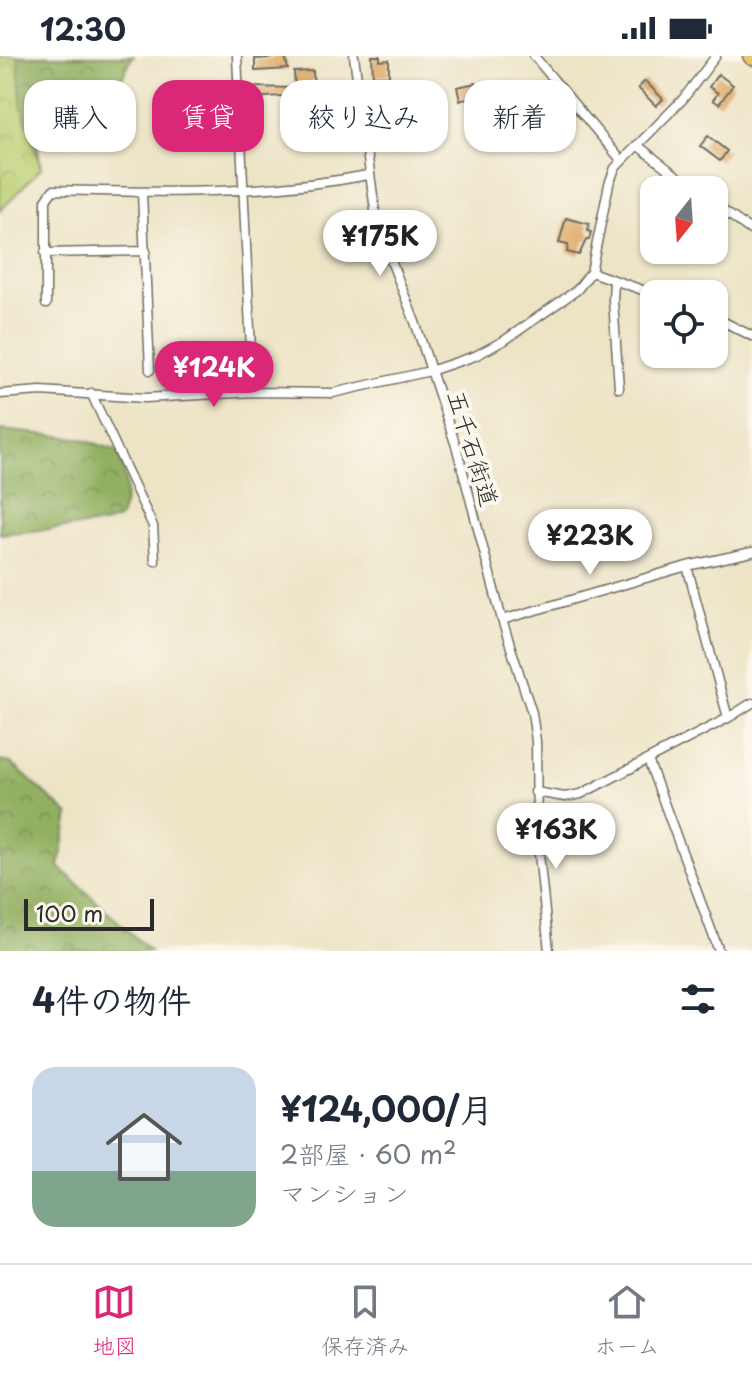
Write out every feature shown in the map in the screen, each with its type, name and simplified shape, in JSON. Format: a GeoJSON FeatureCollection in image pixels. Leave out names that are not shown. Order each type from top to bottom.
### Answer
{"type":"FeatureCollection","features":[{"type":"Feature","properties":{"kind":"street"},"geometry":{"type":"LineString","coordinates":[[237,56],[253,392]]}},
{"type":"Feature","properties":{"kind":"street","name":"五千石街道"},"geometry":{"type":"LineString","coordinates":[[354,56],[368,175],[378,229],[415,322],[457,449],[502,620],[532,713],[536,741],[535,792],[541,892],[549,951]]}},
{"type":"Feature","properties":{"kind":"street"},"geometry":{"type":"LineString","coordinates":[[534,56],[621,160]]}},
{"type":"Feature","properties":{"kind":"street"},"geometry":{"type":"LineString","coordinates":[[0,394],[41,391],[145,398],[175,394],[333,393],[430,371],[475,356],[505,340],[577,290],[591,272],[610,177],[621,160],[683,99],[716,56]]}},
{"type":"Feature","properties":{"kind":"street"},"geometry":{"type":"LineString","coordinates":[[637,145],[677,176]]}},
{"type":"Feature","properties":{"kind":"street"},"geometry":{"type":"LineString","coordinates":[[46,304],[46,200],[53,190],[142,193],[243,189],[318,184],[368,175]]}},
{"type":"Feature","properties":{"kind":"street"},"geometry":{"type":"LineString","coordinates":[[38,187],[49,195]]}},
{"type":"Feature","properties":{"kind":"street"},"geometry":{"type":"LineString","coordinates":[[142,193],[150,370]]}},
{"type":"Feature","properties":{"kind":"street"},"geometry":{"type":"LineString","coordinates":[[728,214],[752,231]]}},
{"type":"Feature","properties":{"kind":"street"},"geometry":{"type":"LineString","coordinates":[[45,253],[146,251]]}},
{"type":"Feature","properties":{"kind":"street"},"geometry":{"type":"LineString","coordinates":[[591,272],[640,289]]}},
{"type":"Feature","properties":{"kind":"street"},"geometry":{"type":"LineString","coordinates":[[614,281],[619,388]]}},
{"type":"Feature","properties":{"kind":"street"},"geometry":{"type":"LineString","coordinates":[[728,324],[752,336]]}},
{"type":"Feature","properties":{"kind":"street"},"geometry":{"type":"LineString","coordinates":[[91,393],[153,526],[155,561]]}},
{"type":"Feature","properties":{"kind":"street"},"geometry":{"type":"LineString","coordinates":[[502,620],[687,566],[752,552]]}},
{"type":"Feature","properties":{"kind":"street"},"geometry":{"type":"LineString","coordinates":[[687,566],[728,718]]}},
{"type":"Feature","properties":{"kind":"street"},"geometry":{"type":"LineString","coordinates":[[535,792],[565,797],[581,794],[752,703]]}},
{"type":"Feature","properties":{"kind":"street"},"geometry":{"type":"LineString","coordinates":[[648,760],[719,951]]}},
{"type":"Feature","properties":{"kind":"green space"},"geometry":{"type":"Polygon","coordinates":[[[0,56],[133,56],[121,80],[24,80],[24,152],[39,152],[41,168],[0,208],[0,56]]]}},
{"type":"Feature","properties":{"kind":"green space"},"geometry":{"type":"Polygon","coordinates":[[[0,56],[18,56],[24,152],[36,152],[41,168],[0,211],[0,56]]]}},
{"type":"Feature","properties":{"kind":"green space"},"geometry":{"type":"Polygon","coordinates":[[[0,430],[78,438],[116,450],[126,484],[119,519],[104,524],[0,534],[0,430]]]}},
{"type":"Feature","properties":{"kind":"green space"},"geometry":{"type":"Polygon","coordinates":[[[0,761],[11,763],[69,815],[59,867],[150,951],[0,951],[0,761]]]}},
{"type":"Feature","properties":{"kind":"building"},"geometry":{"type":"Polygon","coordinates":[[[285,56],[288,69],[255,71],[255,59],[285,56]]]}},
{"type":"Feature","properties":{"kind":"building"},"geometry":{"type":"Polygon","coordinates":[[[372,56],[380,56],[380,61],[389,60],[389,76],[373,76],[372,56]]]}},
{"type":"Feature","properties":{"kind":"building"},"geometry":{"type":"Polygon","coordinates":[[[313,71],[313,80],[294,80],[294,72],[313,71]]]}},
{"type":"Feature","properties":{"kind":"building"},"geometry":{"type":"Polygon","coordinates":[[[718,74],[733,85],[719,104],[713,100],[718,93],[709,87],[718,74]]]}},
{"type":"Feature","properties":{"kind":"building"},"geometry":{"type":"Polygon","coordinates":[[[645,81],[663,99],[656,106],[638,88],[645,81]]]}},
{"type":"Feature","properties":{"kind":"building"},"geometry":{"type":"Polygon","coordinates":[[[464,86],[464,99],[460,101],[457,87],[464,86]]]}},
{"type":"Feature","properties":{"kind":"building"},"geometry":{"type":"Polygon","coordinates":[[[264,87],[280,88],[280,96],[264,97],[264,87]]]}},
{"type":"Feature","properties":{"kind":"building"},"geometry":{"type":"Polygon","coordinates":[[[708,136],[727,151],[720,161],[700,146],[708,136]]]}},
{"type":"Feature","properties":{"kind":"building"},"geometry":{"type":"Polygon","coordinates":[[[566,218],[589,224],[589,240],[586,240],[579,255],[567,252],[568,245],[559,243],[566,218]]]}}]}
